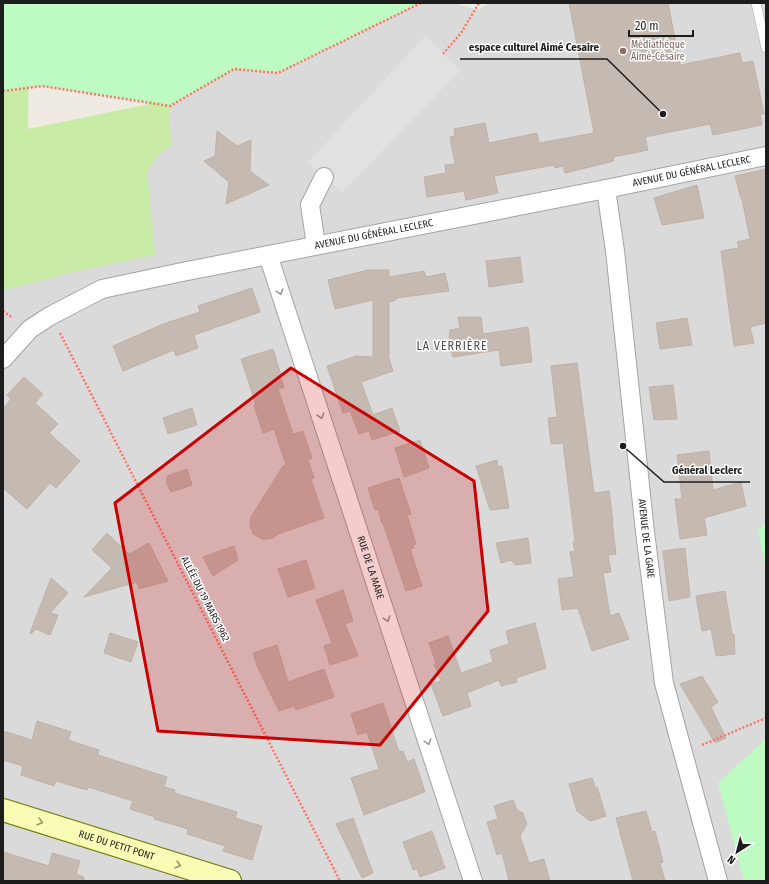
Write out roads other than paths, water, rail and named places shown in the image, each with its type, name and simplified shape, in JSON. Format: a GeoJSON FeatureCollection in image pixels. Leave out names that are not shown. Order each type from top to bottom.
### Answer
{"type":"FeatureCollection","features":[{"type":"Feature","properties":{"kind":"street","name":"AVENUE DU GÉNÉRAL LECLERC"},"geometry":{"type":"LineString","coordinates":[[3,359],[30,329],[50,316],[102,289],[766,156]]}},
{"type":"Feature","properties":{"kind":"street"},"geometry":{"type":"LineString","coordinates":[[316,245],[310,205],[324,177]]}},
{"type":"Feature","properties":{"kind":"street","name":"AVENUE DE LA GARE"},"geometry":{"type":"LineString","coordinates":[[606,189],[615,251],[654,611],[664,683],[718,881]]}},
{"type":"Feature","properties":{"kind":"street","name":"RUE DE LA MARE"},"geometry":{"type":"LineString","coordinates":[[268,255],[473,881]]}},
{"type":"Feature","properties":{"kind":"street","name":"RUE DU PETIT PONT"},"geometry":{"type":"LineString","coordinates":[[3,810],[230,881]]}},
{"type":"Feature","properties":{"kind":"lane"},"geometry":{"type":"LineString","coordinates":[[756,3],[766,48]]}},
{"type":"Feature","properties":{"kind":"place","name":"Médiathèque Aimé-Césaire"},"geometry":{"type":"Point","coordinates":[623,51]}},
{"type":"Feature","properties":{"kind":"place","name":"espace culturel Aimé Cesaire"},"geometry":{"type":"Point","coordinates":[663,114]}},
{"type":"Feature","properties":{"kind":"place","name":"Général Leclerc"},"geometry":{"type":"Point","coordinates":[623,446]}},
{"type":"Feature","properties":{"kind":"district","name":"LA VERRIÈRE"},"geometry":{"type":"Point","coordinates":[452,346]}}]}
